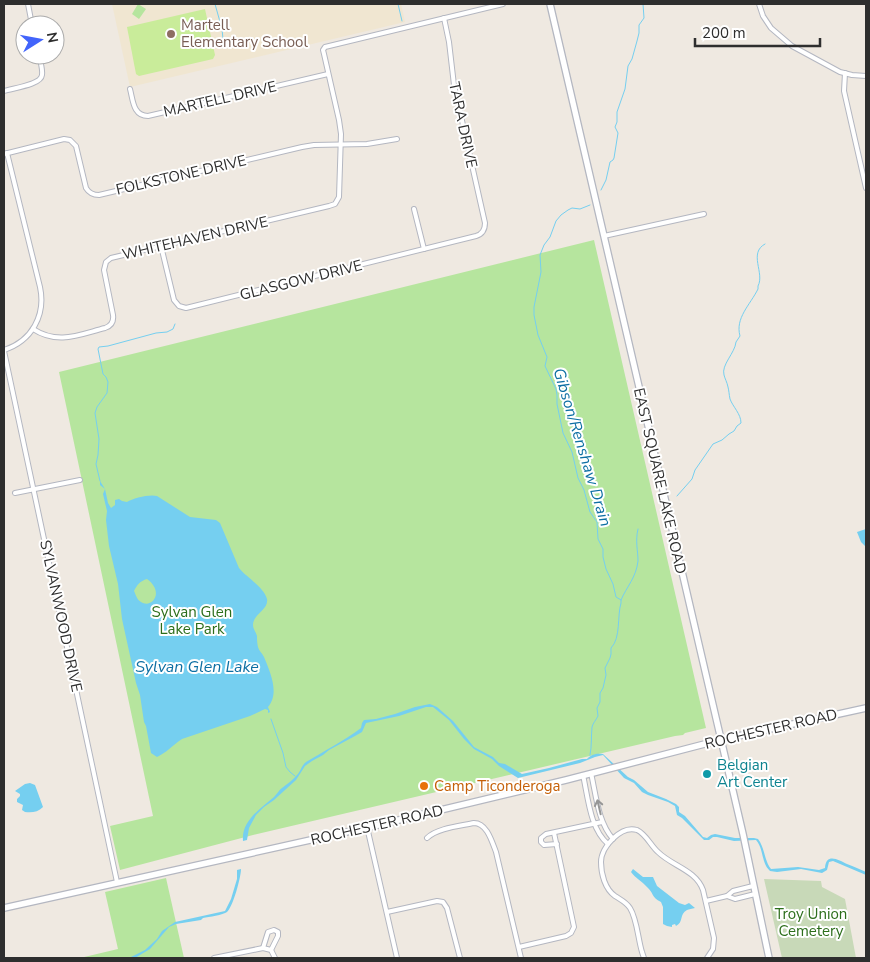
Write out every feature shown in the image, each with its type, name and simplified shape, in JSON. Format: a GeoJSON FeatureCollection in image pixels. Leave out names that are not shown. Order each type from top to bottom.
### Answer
{"type":"FeatureCollection","features":[{"type":"Feature","properties":{"kind":"main road","name":"EAST SQUARE LAKE ROAD"},"geometry":{"type":"LineString","coordinates":[[550,4],[743,834],[769,958]]}},
{"type":"Feature","properties":{"kind":"main road","name":"ROCHESTER ROAD"},"geometry":{"type":"LineString","coordinates":[[4,908],[368,827],[720,740],[866,708]]}},
{"type":"Feature","properties":{"kind":"street"},"geometry":{"type":"LineString","coordinates":[[341,145],[339,120],[324,48],[328,45],[503,4]]}},
{"type":"Feature","properties":{"kind":"street"},"geometry":{"type":"LineString","coordinates":[[759,4],[767,23],[782,38],[836,70],[866,76]]}},
{"type":"Feature","properties":{"kind":"street","name":"TARA DRIVE"},"geometry":{"type":"LineString","coordinates":[[444,18],[454,85],[485,222],[483,232]]}},
{"type":"Feature","properties":{"kind":"street"},"geometry":{"type":"LineString","coordinates":[[4,90],[33,83],[41,79],[40,65]]}},
{"type":"Feature","properties":{"kind":"street"},"geometry":{"type":"LineString","coordinates":[[845,73],[844,91],[866,188]]}},
{"type":"Feature","properties":{"kind":"street","name":"MARTELL DRIVE"},"geometry":{"type":"LineString","coordinates":[[130,89],[136,111],[142,116],[148,116],[328,74]]}},
{"type":"Feature","properties":{"kind":"street","name":"FOLKSTONE DRIVE"},"geometry":{"type":"LineString","coordinates":[[6,154],[60,140],[70,140],[76,146],[86,188],[95,195],[302,146],[367,144],[397,139]]}},
{"type":"Feature","properties":{"kind":"street","name":"WHITEHAVEN DRIVE"},"geometry":{"type":"LineString","coordinates":[[33,329],[48,337],[61,338],[109,326],[114,318],[104,270],[106,262],[116,257],[335,204],[340,193],[341,145]]}},
{"type":"Feature","properties":{"kind":"street"},"geometry":{"type":"LineString","coordinates":[[4,351],[20,343],[33,329],[40,315],[42,302],[6,154]]}},
{"type":"Feature","properties":{"kind":"street"},"geometry":{"type":"LineString","coordinates":[[414,209],[424,250]]}},
{"type":"Feature","properties":{"kind":"street"},"geometry":{"type":"LineString","coordinates":[[604,236],[704,214]]}},
{"type":"Feature","properties":{"kind":"street","name":"GLASGOW DRIVE"},"geometry":{"type":"LineString","coordinates":[[161,246],[174,300],[179,306],[184,308],[424,250],[476,236],[483,232]]}},
{"type":"Feature","properties":{"kind":"street","name":"SYLVANWOOD DRIVE"},"geometry":{"type":"LineString","coordinates":[[4,351],[117,882]]}},
{"type":"Feature","properties":{"kind":"street"},"geometry":{"type":"LineString","coordinates":[[15,494],[80,480]]}},
{"type":"Feature","properties":{"kind":"street"},"geometry":{"type":"LineString","coordinates":[[591,773],[602,822],[613,839]]}},
{"type":"Feature","properties":{"kind":"street"},"geometry":{"type":"LineString","coordinates":[[583,775],[594,824],[598,833],[608,844]]}},
{"type":"Feature","properties":{"kind":"street"},"geometry":{"type":"LineString","coordinates":[[557,844],[544,845],[541,838],[554,832],[602,822]]}},
{"type":"Feature","properties":{"kind":"street"},"geometry":{"type":"LineString","coordinates":[[427,838],[440,831],[474,823],[482,825],[496,852],[522,958]]}},
{"type":"Feature","properties":{"kind":"street"},"geometry":{"type":"LineString","coordinates":[[368,827],[397,958]]}},
{"type":"Feature","properties":{"kind":"street"},"geometry":{"type":"LineString","coordinates":[[644,958],[631,910],[611,892],[606,884],[601,862],[608,844],[622,832],[630,830],[641,832],[662,856],[696,877],[702,887],[706,901],[714,942],[713,949],[707,958]]}},
{"type":"Feature","properties":{"kind":"street"},"geometry":{"type":"LineString","coordinates":[[519,947],[566,936],[571,933],[574,927],[554,832]]}},
{"type":"Feature","properties":{"kind":"street"},"geometry":{"type":"LineString","coordinates":[[706,901],[727,896],[733,891],[753,886]]}},
{"type":"Feature","properties":{"kind":"street"},"geometry":{"type":"LineString","coordinates":[[727,896],[735,899],[755,894]]}},
{"type":"Feature","properties":{"kind":"street"},"geometry":{"type":"LineString","coordinates":[[387,912],[437,900],[443,902],[447,908],[460,958]]}},
{"type":"Feature","properties":{"kind":"street"},"geometry":{"type":"LineString","coordinates":[[265,948],[268,932],[274,930],[278,932],[278,936],[271,950]]}},
{"type":"Feature","properties":{"kind":"street"},"geometry":{"type":"LineString","coordinates":[[214,958],[265,948],[271,950],[275,958]]}},
{"type":"Feature","properties":{"kind":"shaded area"},"geometry":{"type":"Polygon","coordinates":[[[112,4],[401,4],[405,22],[130,87],[112,4]]]}},
{"type":"Feature","properties":{"kind":"green space"},"geometry":{"type":"Polygon","coordinates":[[[138,4],[146,9],[139,19],[132,14],[138,4]]]}},
{"type":"Feature","properties":{"kind":"green space"},"geometry":{"type":"Polygon","coordinates":[[[205,9],[215,55],[213,59],[139,76],[136,74],[127,27],[205,9]]]}},
{"type":"Feature","properties":{"kind":"green space","name":"Sylvan Glen Lake Park"},"geometry":{"type":"Polygon","coordinates":[[[594,240],[706,728],[683,735],[253,835],[120,870],[110,826],[153,816],[59,372],[594,240]]]}},
{"type":"Feature","properties":{"kind":"green space"},"geometry":{"type":"Polygon","coordinates":[[[166,878],[184,958],[80,958],[118,949],[105,892],[166,878]]]}},
{"type":"Feature","properties":{"kind":"green space","name":"Troy Union Cemetery"},"geometry":{"type":"Polygon","coordinates":[[[764,879],[821,881],[822,887],[845,899],[856,958],[782,958],[764,879]]]}},
{"type":"Feature","properties":{"kind":"water","name":"Sylvan Glen Lake"},"geometry":{"type":"Polygon","coordinates":[[[105,489],[111,508],[115,505],[115,500],[119,499],[127,502],[142,497],[157,496],[190,517],[216,520],[220,523],[239,568],[259,586],[267,599],[266,606],[255,618],[253,628],[257,636],[258,648],[264,657],[273,682],[272,701],[268,707],[270,712],[268,713],[268,710],[265,709],[182,739],[157,757],[151,753],[140,695],[122,619],[118,584],[109,546],[106,520],[107,511],[103,494],[105,489]],[[147,579],[142,581],[134,591],[138,599],[145,604],[155,598],[155,589],[147,579]]]}},
{"type":"Feature","properties":{"kind":"water"},"geometry":{"type":"Polygon","coordinates":[[[866,529],[866,547],[861,542],[857,532],[866,529]]]}},
{"type":"Feature","properties":{"kind":"water"},"geometry":{"type":"Polygon","coordinates":[[[430,704],[437,707],[453,721],[474,747],[493,757],[499,763],[505,764],[522,774],[587,759],[594,754],[603,754],[648,792],[676,804],[679,807],[679,812],[685,816],[703,837],[707,838],[715,834],[735,838],[758,839],[771,869],[798,867],[819,870],[825,868],[828,860],[833,859],[866,872],[866,875],[833,861],[829,862],[827,870],[822,873],[801,869],[770,871],[765,864],[756,840],[734,841],[713,837],[709,840],[704,840],[677,815],[675,806],[642,792],[634,783],[624,778],[603,755],[580,763],[518,778],[499,766],[492,759],[474,749],[449,720],[433,707],[426,707],[399,716],[366,723],[362,732],[312,761],[305,766],[296,780],[256,815],[249,828],[247,840],[243,841],[245,827],[249,821],[258,810],[295,777],[306,762],[361,728],[364,720],[376,719],[430,704]]]}},
{"type":"Feature","properties":{"kind":"water"},"geometry":{"type":"Polygon","coordinates":[[[30,783],[35,785],[43,807],[35,812],[25,812],[22,810],[23,805],[17,802],[20,794],[15,791],[30,783]]]}},
{"type":"Feature","properties":{"kind":"water"},"geometry":{"type":"Polygon","coordinates":[[[241,869],[236,892],[227,912],[169,927],[150,949],[135,958],[129,958],[145,950],[157,939],[162,931],[175,922],[225,911],[237,879],[237,870],[241,869]]]}},
{"type":"Feature","properties":{"kind":"water"},"geometry":{"type":"Polygon","coordinates":[[[633,869],[643,877],[653,877],[657,886],[679,903],[685,905],[689,903],[695,908],[685,912],[676,926],[675,924],[672,927],[663,924],[663,907],[661,902],[631,872],[633,869]]]}},
{"type":"Feature","properties":{"kind":"waterway"},"geometry":{"type":"LineString","coordinates":[[215,4],[223,39]]}},
{"type":"Feature","properties":{"kind":"waterway"},"geometry":{"type":"LineString","coordinates":[[398,4],[402,21]]}},
{"type":"Feature","properties":{"kind":"waterway","name":"Gibson/Renshaw Drain"},"geometry":{"type":"LineString","coordinates":[[601,190],[606,180],[610,162],[614,158],[618,133],[615,127],[617,112],[625,89],[628,66],[637,41],[639,25],[644,18],[643,4]]}},
{"type":"Feature","properties":{"kind":"waterway","name":"Gibson/Renshaw Drain"},"geometry":{"type":"LineString","coordinates":[[590,205],[580,209],[572,208],[561,215],[556,221],[540,255],[541,272],[534,315],[538,335],[547,357],[545,366],[556,389],[563,433],[572,452],[578,478],[584,490],[590,512],[597,522],[598,539],[603,549],[606,569],[613,584],[616,597],[621,600]]}},
{"type":"Feature","properties":{"kind":"waterway"},"geometry":{"type":"LineString","coordinates":[[677,496],[692,479],[695,470],[713,444],[722,440],[741,423],[740,417],[730,399],[724,367],[740,336],[741,317],[758,289],[760,275],[757,258],[760,248],[765,244]]}},
{"type":"Feature","properties":{"kind":"waterway"},"geometry":{"type":"LineString","coordinates":[[100,481],[96,464],[99,439],[95,413],[107,393],[108,382],[103,374],[98,349],[99,347],[167,332],[173,329],[175,324]]}},
{"type":"Feature","properties":{"kind":"waterway"},"geometry":{"type":"LineString","coordinates":[[590,755],[592,727],[598,716],[597,708],[606,675],[605,668],[618,633],[621,600],[637,567],[638,529]]}},
{"type":"Feature","properties":{"kind":"waterway"},"geometry":{"type":"LineString","coordinates":[[271,719],[286,767],[295,776]]}},
{"type":"Feature","properties":{"kind":"place","name":"Martell Elementary School"},"geometry":{"type":"Point","coordinates":[171,34]}},
{"type":"Feature","properties":{"kind":"place","name":"Belgian Art Center"},"geometry":{"type":"Point","coordinates":[707,774]}},
{"type":"Feature","properties":{"kind":"place","name":"Camp Ticonderoga"},"geometry":{"type":"Point","coordinates":[424,786]}}]}
